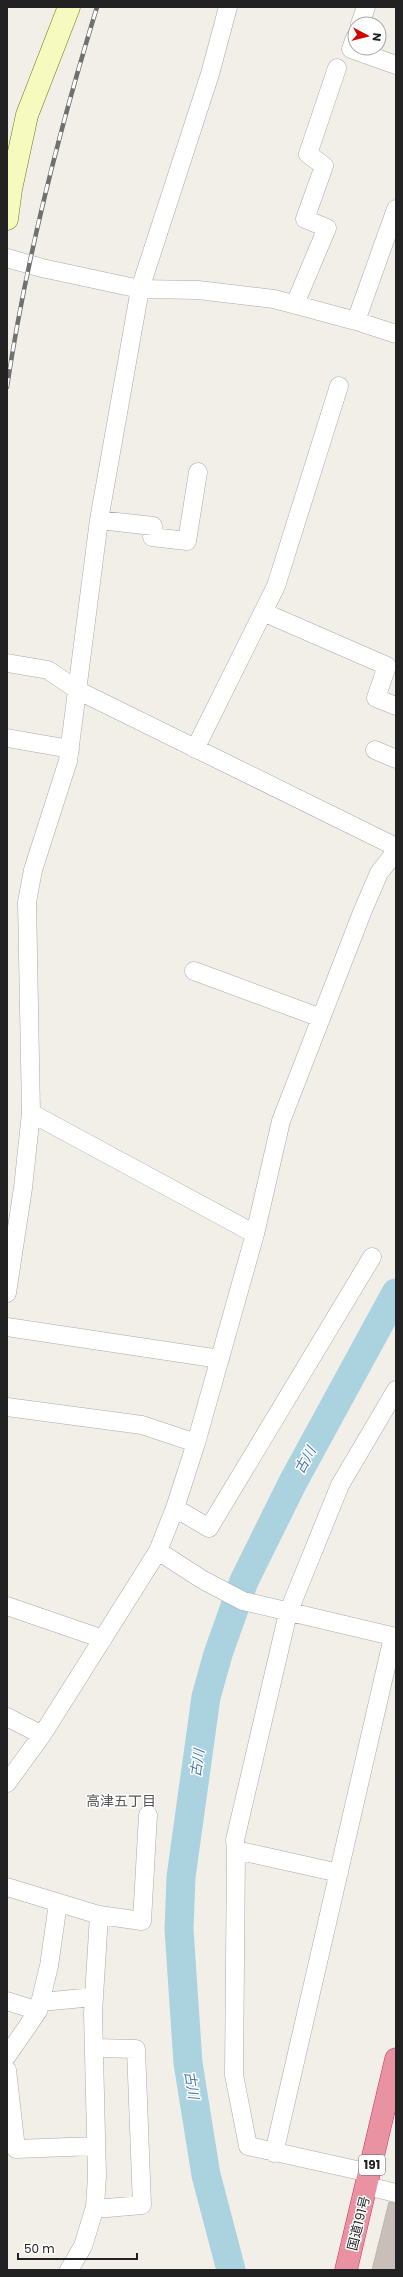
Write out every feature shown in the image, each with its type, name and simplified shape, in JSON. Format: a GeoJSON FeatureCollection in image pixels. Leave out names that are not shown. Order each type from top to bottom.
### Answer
{"type":"FeatureCollection","features":[{"type":"Feature","properties":{"kind":"highway","name":"国道191号"},"geometry":{"type":"LineString","coordinates":[[346,2270],[396,2059]]}},
{"type":"Feature","properties":{"kind":"street"},"geometry":{"type":"LineString","coordinates":[[7,219],[11,189],[27,115],[69,7]]}},
{"type":"Feature","properties":{"kind":"street"},"geometry":{"type":"LineString","coordinates":[[7,1292],[23,1188],[30,1112],[27,902],[33,870],[68,761],[79,691],[99,520],[140,289],[210,74],[228,7]]}},
{"type":"Feature","properties":{"kind":"street"},"geometry":{"type":"LineString","coordinates":[[371,56],[396,65]]}},
{"type":"Feature","properties":{"kind":"street"},"geometry":{"type":"LineString","coordinates":[[295,304],[327,228],[305,219],[324,166],[308,154],[336,68]]}},
{"type":"Feature","properties":{"kind":"street"},"geometry":{"type":"LineString","coordinates":[[356,321],[396,209]]}},
{"type":"Feature","properties":{"kind":"street"},"geometry":{"type":"LineString","coordinates":[[7,258],[42,268],[140,289],[198,290],[274,299],[356,321],[396,334]]}},
{"type":"Feature","properties":{"kind":"street"},"geometry":{"type":"LineString","coordinates":[[195,749],[276,586],[339,386]]}},
{"type":"Feature","properties":{"kind":"street"},"geometry":{"type":"LineString","coordinates":[[99,520],[152,526],[152,537],[187,541],[198,472]]}},
{"type":"Feature","properties":{"kind":"street"},"geometry":{"type":"LineString","coordinates":[[263,612],[387,666],[376,698],[396,706]]}},
{"type":"Feature","properties":{"kind":"street"},"geometry":{"type":"LineString","coordinates":[[7,663],[48,670],[79,691],[390,844],[396,850],[379,873],[281,1121],[255,1234],[196,1443],[175,1508],[158,1551],[104,1639],[42,1734],[7,1784]]}},
{"type":"Feature","properties":{"kind":"street"},"geometry":{"type":"LineString","coordinates":[[7,738],[70,749]]}},
{"type":"Feature","properties":{"kind":"street"},"geometry":{"type":"LineString","coordinates":[[375,750],[396,759]]}},
{"type":"Feature","properties":{"kind":"street"},"geometry":{"type":"LineString","coordinates":[[194,971],[321,1018]]}},
{"type":"Feature","properties":{"kind":"street"},"geometry":{"type":"LineString","coordinates":[[30,1112],[255,1234]]}},
{"type":"Feature","properties":{"kind":"street"},"geometry":{"type":"LineString","coordinates":[[175,1508],[208,1528],[372,1257]]}},
{"type":"Feature","properties":{"kind":"street"},"geometry":{"type":"LineString","coordinates":[[7,1327],[220,1359]]}},
{"type":"Feature","properties":{"kind":"street"},"geometry":{"type":"LineString","coordinates":[[396,1390],[340,1485],[288,1613],[235,1840],[234,2075],[248,2146],[368,2180],[396,2193]]}},
{"type":"Feature","properties":{"kind":"street"},"geometry":{"type":"LineString","coordinates":[[7,1407],[142,1425],[196,1443]]}},
{"type":"Feature","properties":{"kind":"street"},"geometry":{"type":"LineString","coordinates":[[158,1551],[228,1594],[242,1600],[288,1613],[395,1637],[274,2153]]}},
{"type":"Feature","properties":{"kind":"street"},"geometry":{"type":"LineString","coordinates":[[7,1606],[104,1639]]}},
{"type":"Feature","properties":{"kind":"street"},"geometry":{"type":"LineString","coordinates":[[7,1717],[42,1734]]}},
{"type":"Feature","properties":{"kind":"street"},"geometry":{"type":"LineString","coordinates":[[7,1887],[99,1915],[142,1921],[148,1815]]}},
{"type":"Feature","properties":{"kind":"street"},"geometry":{"type":"LineString","coordinates":[[236,1850],[339,1873]]}},
{"type":"Feature","properties":{"kind":"street"},"geometry":{"type":"LineString","coordinates":[[7,2056],[39,2006],[49,1966],[58,1903]]}},
{"type":"Feature","properties":{"kind":"street"},"geometry":{"type":"LineString","coordinates":[[69,2270],[83,2246],[95,2207],[97,2176],[95,2146],[94,1997],[99,1915]]}},
{"type":"Feature","properties":{"kind":"street"},"geometry":{"type":"LineString","coordinates":[[7,2001],[39,2006],[94,1997]]}},
{"type":"Feature","properties":{"kind":"street"},"geometry":{"type":"LineString","coordinates":[[95,2048],[136,2049],[142,2205],[107,2208],[95,2207]]}},
{"type":"Feature","properties":{"kind":"street"},"geometry":{"type":"LineString","coordinates":[[7,2070],[16,2149],[95,2146]]}},
{"type":"Feature","properties":{"kind":"building"},"geometry":{"type":"Polygon","coordinates":[[[389,2202],[396,2203],[396,2270],[372,2270],[389,2202]]]}},
{"type":"Feature","properties":{"kind":"waterway","name":"古川"},"geometry":{"type":"LineString","coordinates":[[231,2270],[206,2175],[188,2063],[179,1929],[181,1877],[206,1697],[218,1654],[244,1581],[293,1482],[396,1293]]}},
{"type":"Feature","properties":{"kind":"railway"},"geometry":{"type":"LineString","coordinates":[[7,387],[24,291],[45,196],[97,7]]}},
{"type":"Feature","properties":{"kind":"district","name":"高津五丁目"},"geometry":{"type":"Point","coordinates":[121,1801]}}]}
